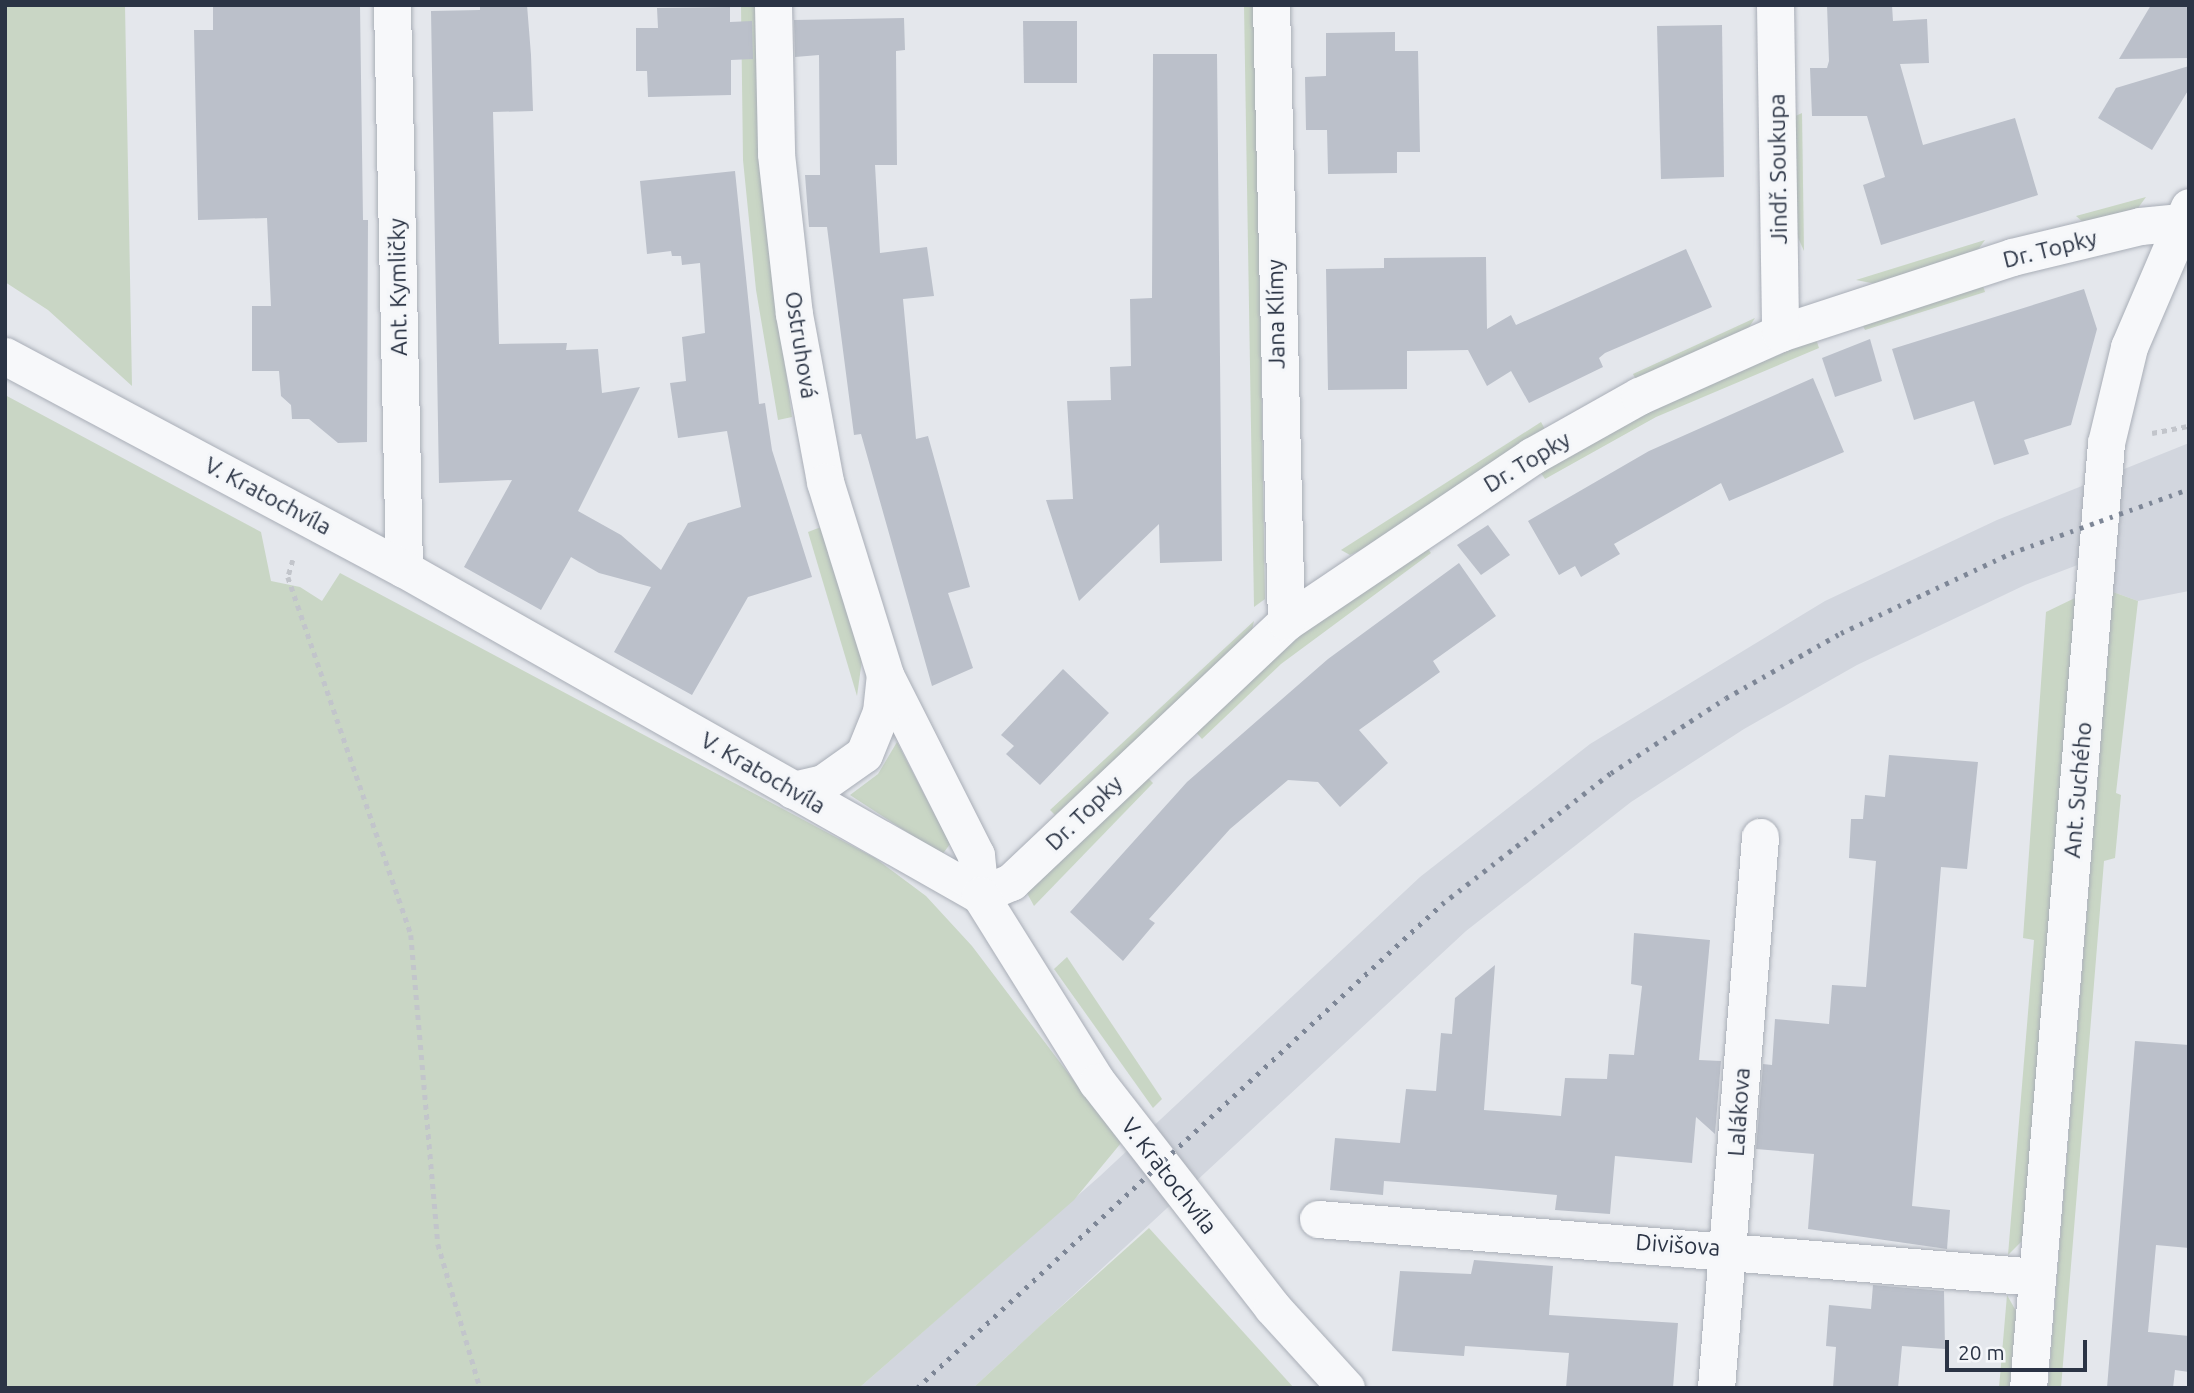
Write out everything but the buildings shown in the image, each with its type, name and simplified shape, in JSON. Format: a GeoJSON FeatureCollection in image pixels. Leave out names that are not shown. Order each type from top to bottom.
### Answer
{"type":"FeatureCollection","features":[{"type":"Feature","properties":{"kind":"street","name":"Ant. Kymličky"},"geometry":{"type":"LineString","coordinates":[[392,5],[404,569]]}},
{"type":"Feature","properties":{"kind":"street","name":"Ostruhová"},"geometry":{"type":"LineString","coordinates":[[773,5],[776,154],[794,314],[825,482],[885,675],[976,855],[980,895]]}},
{"type":"Feature","properties":{"kind":"street","name":"Jana Klímy"},"geometry":{"type":"LineString","coordinates":[[1271,5],[1286,622]]}},
{"type":"Feature","properties":{"kind":"street","name":"Jindř. Soukupa"},"geometry":{"type":"LineString","coordinates":[[1775,5],[1780,333]]}},
{"type":"Feature","properties":{"kind":"street","name":"Dr. Topky"},"geometry":{"type":"LineString","coordinates":[[980,895],[1011,882],[1286,622],[1532,456],[1639,396],[1780,333],[2012,257],[2185,215]]}},
{"type":"Feature","properties":{"kind":"street","name":"Ant. Suchého"},"geometry":{"type":"LineString","coordinates":[[2028,1388],[2106,443],[2129,346],[2185,215]]}},
{"type":"Feature","properties":{"kind":"street","name":"V. Kratochvíla"},"geometry":{"type":"LineString","coordinates":[[5,356],[404,569],[980,895],[1064,1036],[1105,1093],[1272,1307],[1346,1388]]}},
{"type":"Feature","properties":{"kind":"street","name":"Ostruhová"},"geometry":{"type":"LineString","coordinates":[[793,790],[823,783],[864,754],[881,712],[885,675]]}},
{"type":"Feature","properties":{"kind":"street","name":"Lalákova"},"geometry":{"type":"LineString","coordinates":[[1716,1388],[1760,837]]}},
{"type":"Feature","properties":{"kind":"street","name":"Divišova"},"geometry":{"type":"LineString","coordinates":[[1318,1219],[1729,1249],[2038,1277]]}},
{"type":"Feature","properties":{"kind":"path"},"geometry":{"type":"LineString","coordinates":[[306,516],[288,577],[411,935],[438,1244],[480,1388]]}},
{"type":"Feature","properties":{"kind":"shaded area"},"geometry":{"type":"Polygon","coordinates":[[[2189,443],[2189,591],[2138,601],[2113,592],[2112,552],[2025,585],[1857,665],[1744,729],[1631,802],[1466,931],[973,1388],[859,1388],[1100,1176],[1420,877],[1590,744],[1825,601],[1997,520],[2189,443]]]}},
{"type":"Feature","properties":{"kind":"green space"},"geometry":{"type":"Polygon","coordinates":[[[5,5],[125,5],[132,386],[48,310],[5,282],[5,5]]]}},
{"type":"Feature","properties":{"kind":"green space"},"geometry":{"type":"Polygon","coordinates":[[[741,5],[756,5],[760,170],[792,417],[778,420],[756,290],[743,160],[741,5]]]}},
{"type":"Feature","properties":{"kind":"green space"},"geometry":{"type":"Polygon","coordinates":[[[1244,5],[1255,5],[1265,599],[1254,607],[1244,5]]]}},
{"type":"Feature","properties":{"kind":"green space"},"geometry":{"type":"Polygon","coordinates":[[[1802,113],[1804,251],[1796,233],[1791,118],[1802,113]]]}},
{"type":"Feature","properties":{"kind":"green space"},"geometry":{"type":"Polygon","coordinates":[[[2146,197],[2138,208],[2083,222],[2076,216],[2146,197]]]}},
{"type":"Feature","properties":{"kind":"green space"},"geometry":{"type":"Polygon","coordinates":[[[1985,240],[1977,251],[1876,284],[1856,280],[1985,240]]]}},
{"type":"Feature","properties":{"kind":"green space"},"geometry":{"type":"Polygon","coordinates":[[[1983,286],[1985,292],[1865,330],[1861,322],[1983,286]]]}},
{"type":"Feature","properties":{"kind":"green space"},"geometry":{"type":"Polygon","coordinates":[[[1755,318],[1746,332],[1637,382],[1633,374],[1755,318]]]}},
{"type":"Feature","properties":{"kind":"green space"},"geometry":{"type":"Polygon","coordinates":[[[1816,339],[1819,348],[1656,417],[1545,479],[1539,470],[1649,410],[1816,339]]]}},
{"type":"Feature","properties":{"kind":"green space"},"geometry":{"type":"Polygon","coordinates":[[[5,395],[261,532],[271,581],[300,587],[322,601],[340,573],[875,858],[926,896],[972,946],[1121,1143],[1074,1200],[859,1388],[5,1388],[5,395]]]}},
{"type":"Feature","properties":{"kind":"green space"},"geometry":{"type":"Polygon","coordinates":[[[1541,422],[1546,431],[1363,549],[1350,555],[1341,550],[1541,422]]]}},
{"type":"Feature","properties":{"kind":"green space"},"geometry":{"type":"Polygon","coordinates":[[[821,527],[862,660],[857,696],[808,532],[821,527]]]}},
{"type":"Feature","properties":{"kind":"green space"},"geometry":{"type":"Polygon","coordinates":[[[1424,544],[1431,553],[1281,664],[1202,739],[1193,729],[1315,623],[1424,544]]]}},
{"type":"Feature","properties":{"kind":"green space"},"geometry":{"type":"Polygon","coordinates":[[[2113,592],[2138,601],[2116,793],[2121,795],[2115,858],[2104,861],[2061,1388],[2048,1388],[2113,592]]]}},
{"type":"Feature","properties":{"kind":"green space"},"geometry":{"type":"Polygon","coordinates":[[[2079,596],[2024,1239],[2008,1255],[2034,940],[2023,938],[2046,612],[2079,596]]]}},
{"type":"Feature","properties":{"kind":"green space"},"geometry":{"type":"Polygon","coordinates":[[[1254,621],[1251,635],[1055,815],[1050,810],[1254,621]]]}},
{"type":"Feature","properties":{"kind":"green space"},"geometry":{"type":"Polygon","coordinates":[[[897,742],[950,844],[942,855],[850,795],[878,774],[897,742]]]}},
{"type":"Feature","properties":{"kind":"green space"},"geometry":{"type":"Polygon","coordinates":[[[1146,776],[1153,783],[1034,906],[1027,893],[1146,776]]]}},
{"type":"Feature","properties":{"kind":"green space"},"geometry":{"type":"Polygon","coordinates":[[[1067,957],[1162,1099],[1153,1108],[1054,969],[1067,957]]]}},
{"type":"Feature","properties":{"kind":"green space"},"geometry":{"type":"Polygon","coordinates":[[[1149,1228],[1294,1388],[973,1388],[1043,1323],[1149,1228]]]}},
{"type":"Feature","properties":{"kind":"green space"},"geometry":{"type":"Polygon","coordinates":[[[2007,1295],[2016,1311],[2010,1388],[1999,1388],[2007,1295]]]}},
{"type":"Feature","properties":{"kind":"railway"},"geometry":{"type":"LineString","coordinates":[[917,1388],[1442,904],[1611,773],[1726,698],[1841,633],[2011,553],[2189,489]]}}]}
